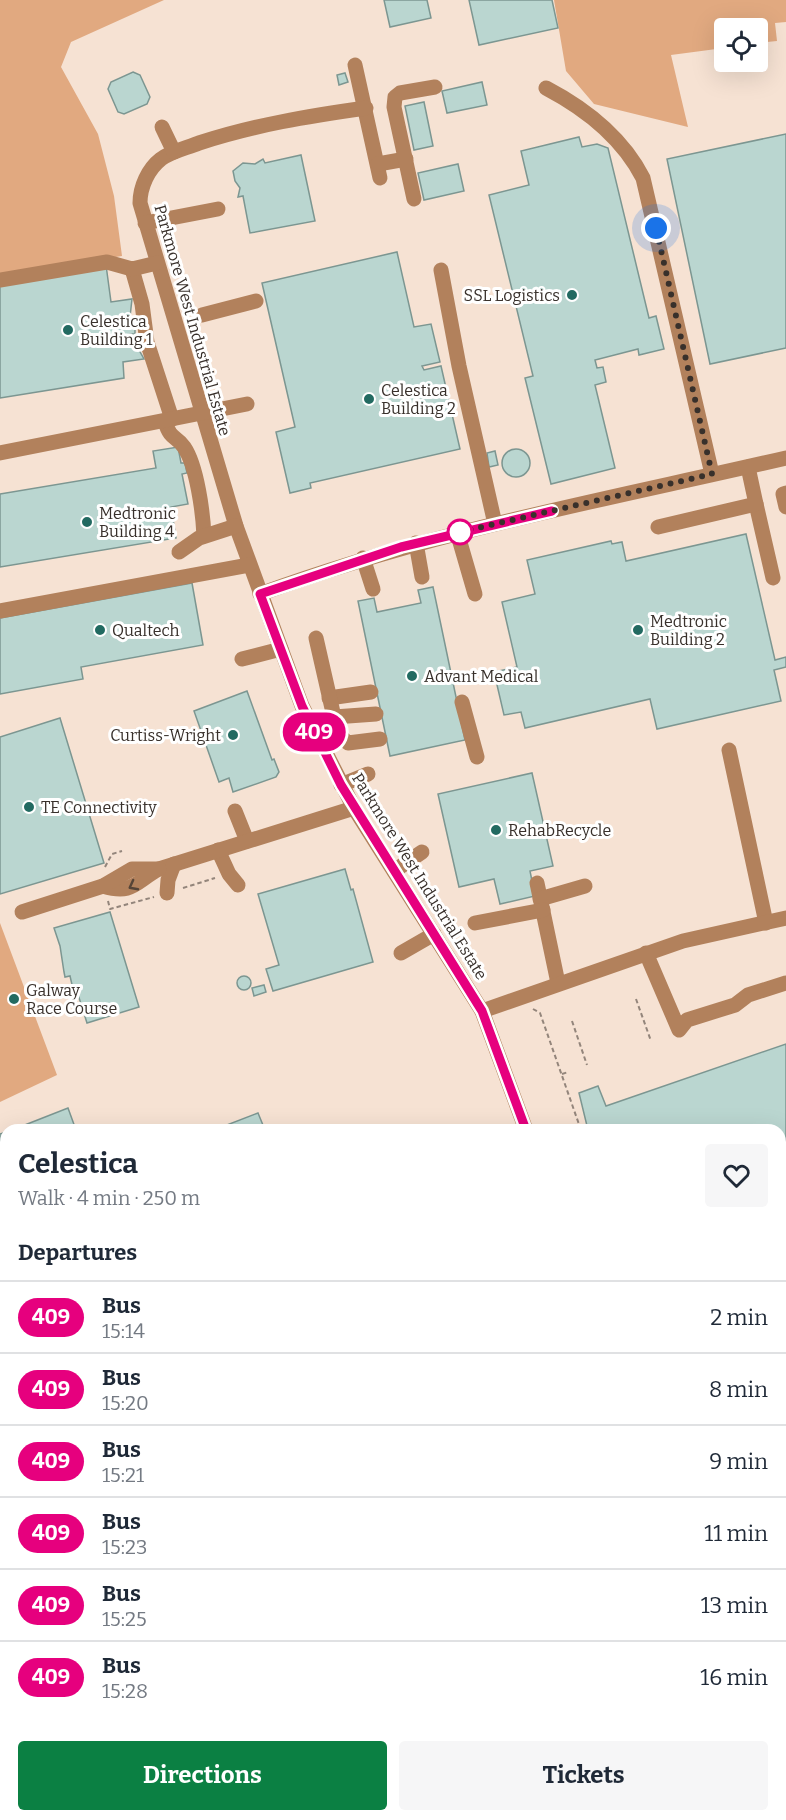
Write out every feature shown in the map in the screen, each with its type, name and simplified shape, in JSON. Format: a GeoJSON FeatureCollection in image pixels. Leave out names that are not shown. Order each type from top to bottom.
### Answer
{"type":"FeatureCollection","features":[{"type":"Feature","properties":{"kind":"street"},"geometry":{"type":"LineString","coordinates":[[355,65],[379,171],[406,159]]}},
{"type":"Feature","properties":{"kind":"street"},"geometry":{"type":"LineString","coordinates":[[414,199],[394,107],[395,98],[400,93],[435,87]]}},
{"type":"Feature","properties":{"kind":"street"},"geometry":{"type":"LineString","coordinates":[[546,88],[578,105],[602,125],[634,161],[644,178],[712,474]]}},
{"type":"Feature","properties":{"kind":"street","name":"Parkmore West Industrial Estate"},"geometry":{"type":"LineString","coordinates":[[366,108],[247,128],[174,152],[154,165],[143,184],[140,203],[236,526],[310,724],[354,808],[482,1011],[524,1124]]}},
{"type":"Feature","properties":{"kind":"street"},"geometry":{"type":"LineString","coordinates":[[162,127],[174,152]]}},
{"type":"Feature","properties":{"kind":"street"},"geometry":{"type":"LineString","coordinates":[[145,224],[218,209]]}},
{"type":"Feature","properties":{"kind":"street"},"geometry":{"type":"LineString","coordinates":[[0,280],[107,262],[132,269],[157,263]]}},
{"type":"Feature","properties":{"kind":"street"},"geometry":{"type":"LineString","coordinates":[[132,269],[142,304],[147,342],[169,420],[170,436],[184,446],[190,463],[203,516],[204,536]]}},
{"type":"Feature","properties":{"kind":"street"},"geometry":{"type":"LineString","coordinates":[[441,270],[459,366],[495,524]]}},
{"type":"Feature","properties":{"kind":"street"},"geometry":{"type":"LineString","coordinates":[[202,315],[255,301]]}},
{"type":"Feature","properties":{"kind":"street"},"geometry":{"type":"LineString","coordinates":[[0,453],[201,412],[213,413],[247,404]]}},
{"type":"Feature","properties":{"kind":"street"},"geometry":{"type":"LineString","coordinates":[[260,594],[363,558],[457,532],[786,458]]}},
{"type":"Feature","properties":{"kind":"street"},"geometry":{"type":"LineString","coordinates":[[748,467],[773,578]]}},
{"type":"Feature","properties":{"kind":"street"},"geometry":{"type":"LineString","coordinates":[[786,493],[783,494],[786,507]]}},
{"type":"Feature","properties":{"kind":"street"},"geometry":{"type":"LineString","coordinates":[[658,527],[756,504]]}},
{"type":"Feature","properties":{"kind":"street"},"geometry":{"type":"LineString","coordinates":[[179,552],[204,536],[236,526]]}},
{"type":"Feature","properties":{"kind":"street"},"geometry":{"type":"LineString","coordinates":[[457,532],[475,594]]}},
{"type":"Feature","properties":{"kind":"street"},"geometry":{"type":"LineString","coordinates":[[416,543],[422,577]]}},
{"type":"Feature","properties":{"kind":"street"},"geometry":{"type":"LineString","coordinates":[[363,558],[373,589]]}},
{"type":"Feature","properties":{"kind":"street"},"geometry":{"type":"LineString","coordinates":[[0,611],[249,565]]}},
{"type":"Feature","properties":{"kind":"street"},"geometry":{"type":"LineString","coordinates":[[315,638],[339,735],[348,743],[380,739]]}},
{"type":"Feature","properties":{"kind":"street"},"geometry":{"type":"LineString","coordinates":[[242,658],[281,649]]}},
{"type":"Feature","properties":{"kind":"street"},"geometry":{"type":"LineString","coordinates":[[329,698],[370,692]]}},
{"type":"Feature","properties":{"kind":"street"},"geometry":{"type":"LineString","coordinates":[[462,702],[477,757]]}},
{"type":"Feature","properties":{"kind":"street"},"geometry":{"type":"LineString","coordinates":[[310,724],[334,717],[376,714]]}},
{"type":"Feature","properties":{"kind":"street"},"geometry":{"type":"LineString","coordinates":[[729,750],[766,923]]}},
{"type":"Feature","properties":{"kind":"street"},"geometry":{"type":"LineString","coordinates":[[341,785],[368,774]]}},
{"type":"Feature","properties":{"kind":"street"},"geometry":{"type":"LineString","coordinates":[[22,912],[103,886],[132,869],[167,867],[354,808]]}},
{"type":"Feature","properties":{"kind":"street"},"geometry":{"type":"LineString","coordinates":[[236,811],[247,841]]}},
{"type":"Feature","properties":{"kind":"street"},"geometry":{"type":"LineString","coordinates":[[218,850],[229,874],[238,885]]}},
{"type":"Feature","properties":{"kind":"street"},"geometry":{"type":"LineString","coordinates":[[394,871],[422,852]]}},
{"type":"Feature","properties":{"kind":"street"},"geometry":{"type":"LineString","coordinates":[[167,867],[167,893]]}},
{"type":"Feature","properties":{"kind":"street"},"geometry":{"type":"LineString","coordinates":[[537,883],[558,983]]}},
{"type":"Feature","properties":{"kind":"street"},"geometry":{"type":"LineString","coordinates":[[475,923],[541,904],[585,886]]}},
{"type":"Feature","properties":{"kind":"street"},"geometry":{"type":"LineString","coordinates":[[482,1011],[683,941],[786,918]]}},
{"type":"Feature","properties":{"kind":"street"},"geometry":{"type":"LineString","coordinates":[[401,953],[434,934]]}},
{"type":"Feature","properties":{"kind":"street"},"geometry":{"type":"LineString","coordinates":[[646,953],[679,1030],[687,1020],[735,1005],[748,994],[786,982]]}},
{"type":"Feature","properties":{"kind":"path"},"geometry":{"type":"LineString","coordinates":[[523,995],[527,1005],[540,1013],[547,1029],[579,1124]]}},
{"type":"Feature","properties":{"kind":"path"},"geometry":{"type":"LineString","coordinates":[[636,999],[651,1041]]}},
{"type":"Feature","properties":{"kind":"path"},"geometry":{"type":"LineString","coordinates":[[572,1021],[587,1065]]}},
{"type":"Feature","properties":{"kind":"path"},"geometry":{"type":"LineString","coordinates":[[547,1029],[552,1028]]}},
{"type":"Feature","properties":{"kind":"path"},"geometry":{"type":"LineString","coordinates":[[562,1074],[568,1072]]}},
{"type":"Feature","properties":{"kind":"shaded area"},"geometry":{"type":"Polygon","coordinates":[[[0,0],[164,0],[71,42],[61,67],[98,134],[114,196],[122,256],[0,275],[0,0]]]}},
{"type":"Feature","properties":{"kind":"shaded area"},"geometry":{"type":"Polygon","coordinates":[[[554,0],[786,0],[786,22],[775,23],[777,41],[768,42],[768,18],[714,18],[714,49],[671,55],[688,127],[594,104],[566,71],[554,0]]]}},
{"type":"Feature","properties":{"kind":"shaded area","name":"Galway Race Course"},"geometry":{"type":"Polygon","coordinates":[[[0,923],[57,1075],[0,1102],[0,923]]]}},
{"type":"Feature","properties":{"kind":"building"},"geometry":{"type":"Polygon","coordinates":[[[384,0],[427,0],[431,18],[390,27],[384,0]]]}},
{"type":"Feature","properties":{"kind":"building"},"geometry":{"type":"Polygon","coordinates":[[[469,0],[552,0],[558,28],[479,45],[469,0]]]}},
{"type":"Feature","properties":{"kind":"building"},"geometry":{"type":"Polygon","coordinates":[[[133,72],[140,75],[150,97],[147,104],[124,114],[118,112],[108,89],[111,82],[133,72]]]}},
{"type":"Feature","properties":{"kind":"building"},"geometry":{"type":"Polygon","coordinates":[[[345,73],[348,82],[339,85],[337,75],[345,73]]]}},
{"type":"Feature","properties":{"kind":"building"},"geometry":{"type":"Polygon","coordinates":[[[482,82],[487,105],[447,113],[442,91],[482,82]]]}},
{"type":"Feature","properties":{"kind":"building"},"geometry":{"type":"Polygon","coordinates":[[[424,102],[433,146],[414,150],[405,106],[424,102]]]}},
{"type":"Feature","properties":{"kind":"building"},"geometry":{"type":"Polygon","coordinates":[[[786,134],[786,348],[710,364],[667,159],[786,134]]]}},
{"type":"Feature","properties":{"kind":"building"},"geometry":{"type":"Polygon","coordinates":[[[579,137],[582,147],[597,144],[608,148],[649,318],[656,316],[664,349],[639,355],[638,349],[595,360],[597,368],[603,367],[606,382],[595,385],[615,468],[551,484],[525,378],[533,376],[489,195],[529,185],[521,151],[579,137]]]}},
{"type":"Feature","properties":{"kind":"building"},"geometry":{"type":"Polygon","coordinates":[[[301,155],[315,221],[250,233],[243,196],[238,197],[240,188],[235,181],[233,171],[243,163],[255,164],[263,159],[265,163],[301,155]]]}},
{"type":"Feature","properties":{"kind":"building"},"geometry":{"type":"Polygon","coordinates":[[[458,164],[464,191],[424,200],[418,173],[458,164]]]}},
{"type":"Feature","properties":{"kind":"building","name":"Celestica Building 2"},"geometry":{"type":"Polygon","coordinates":[[[397,252],[414,327],[431,324],[440,362],[422,366],[424,370],[441,366],[460,449],[310,483],[311,488],[290,493],[276,432],[295,427],[262,283],[397,252]]]}},
{"type":"Feature","properties":{"kind":"building","name":"Celestica Building 1"},"geometry":{"type":"Polygon","coordinates":[[[106,265],[111,302],[132,299],[129,326],[135,325],[135,334],[130,334],[144,359],[123,362],[124,378],[0,398],[0,284],[106,265]]]}},
{"type":"Feature","properties":{"kind":"building","name":"Medtronic Building 4"},"geometry":{"type":"Polygon","coordinates":[[[178,447],[181,463],[185,463],[187,473],[182,474],[188,504],[171,507],[176,538],[0,567],[0,494],[156,468],[153,451],[178,447]]]}},
{"type":"Feature","properties":{"kind":"building"},"geometry":{"type":"Polygon","coordinates":[[[516,449],[526,453],[530,463],[526,473],[516,477],[506,473],[502,463],[506,453],[516,449]]]}},
{"type":"Feature","properties":{"kind":"building"},"geometry":{"type":"Polygon","coordinates":[[[495,451],[498,465],[489,467],[487,453],[495,451]]]}},
{"type":"Feature","properties":{"kind":"building","name":"Medtronic Building 2"},"geometry":{"type":"Polygon","coordinates":[[[746,534],[775,660],[786,657],[786,667],[774,670],[781,701],[657,729],[650,699],[525,728],[521,712],[504,715],[494,672],[517,667],[502,602],[535,594],[527,560],[611,541],[612,544],[622,542],[626,561],[746,534]]]}},
{"type":"Feature","properties":{"kind":"building","name":"Qualtech"},"geometry":{"type":"Polygon","coordinates":[[[192,583],[203,645],[81,667],[83,679],[0,694],[0,618],[192,583]]]}},
{"type":"Feature","properties":{"kind":"building","name":"Advant Medical"},"geometry":{"type":"Polygon","coordinates":[[[433,587],[465,740],[390,756],[358,601],[374,598],[377,612],[421,603],[418,590],[433,587]]]}},
{"type":"Feature","properties":{"kind":"building","name":"Curtiss-Wright"},"geometry":{"type":"Polygon","coordinates":[[[247,691],[272,760],[274,759],[279,772],[276,777],[233,792],[229,778],[219,782],[194,711],[247,691]]]}},
{"type":"Feature","properties":{"kind":"building"},"geometry":{"type":"Polygon","coordinates":[[[60,718],[104,863],[0,894],[0,737],[60,718]]]}},
{"type":"Feature","properties":{"kind":"building","name":"RehabRecycle"},"geometry":{"type":"Polygon","coordinates":[[[532,773],[553,866],[530,871],[535,896],[500,904],[494,879],[459,887],[438,794],[532,773]]]}},
{"type":"Feature","properties":{"kind":"building"},"geometry":{"type":"Polygon","coordinates":[[[345,869],[351,890],[353,889],[373,962],[273,991],[266,969],[279,965],[258,894],[345,869]]]}},
{"type":"Feature","properties":{"kind":"building"},"geometry":{"type":"Polygon","coordinates":[[[110,912],[139,1007],[87,1023],[76,988],[73,989],[70,976],[65,977],[60,946],[54,928],[110,912]]]}},
{"type":"Feature","properties":{"kind":"building"},"geometry":{"type":"Polygon","coordinates":[[[244,976],[249,978],[251,983],[249,988],[244,990],[239,988],[237,983],[239,978],[244,976]]]}},
{"type":"Feature","properties":{"kind":"building"},"geometry":{"type":"Polygon","coordinates":[[[264,985],[266,992],[254,996],[252,988],[264,985]]]}},
{"type":"Feature","properties":{"kind":"building"},"geometry":{"type":"Polygon","coordinates":[[[786,1044],[786,1124],[587,1124],[579,1093],[598,1086],[606,1106],[786,1044]]]}},
{"type":"Feature","properties":{"kind":"building"},"geometry":{"type":"Polygon","coordinates":[[[68,1108],[74,1124],[27,1124],[68,1108]]]}},
{"type":"Feature","properties":{"kind":"building"},"geometry":{"type":"Polygon","coordinates":[[[258,1113],[263,1124],[229,1124],[258,1113]]]}},
{"type":"Feature","properties":{"kind":"bus line","name":"409"},"geometry":{"type":"LineString","coordinates":[[524,1124],[482,1011],[341,785],[302,706],[260,594],[334,567],[401,547],[552,511]]}},
{"type":"Feature","properties":{"kind":"place","name":"SSL Logistics"},"geometry":{"type":"Point","coordinates":[572,295]}},
{"type":"Feature","properties":{"kind":"place","name":"Celestica Building 1"},"geometry":{"type":"Point","coordinates":[68,330]}},
{"type":"Feature","properties":{"kind":"place","name":"Celestica Building 2"},"geometry":{"type":"Point","coordinates":[369,399]}},
{"type":"Feature","properties":{"kind":"place","name":"Medtronic Building 4"},"geometry":{"type":"Point","coordinates":[87,522]}},
{"type":"Feature","properties":{"kind":"place","name":"Qualtech"},"geometry":{"type":"Point","coordinates":[100,630]}},
{"type":"Feature","properties":{"kind":"place","name":"Medtronic Building 2"},"geometry":{"type":"Point","coordinates":[638,630]}},
{"type":"Feature","properties":{"kind":"place","name":"Advant Medical"},"geometry":{"type":"Point","coordinates":[412,676]}},
{"type":"Feature","properties":{"kind":"place","name":"Curtiss-Wright"},"geometry":{"type":"Point","coordinates":[233,735]}},
{"type":"Feature","properties":{"kind":"place","name":"TE Connectivity"},"geometry":{"type":"Point","coordinates":[29,807]}},
{"type":"Feature","properties":{"kind":"place","name":"RehabRecycle"},"geometry":{"type":"Point","coordinates":[496,830]}},
{"type":"Feature","properties":{"kind":"place","name":"Galway Race Course"},"geometry":{"type":"Point","coordinates":[14,999]}},
{"type":"Feature","properties":{"kind":"route"},"geometry":{"type":"LineString","coordinates":[[460,532],[712,474],[656,228]]}}]}
